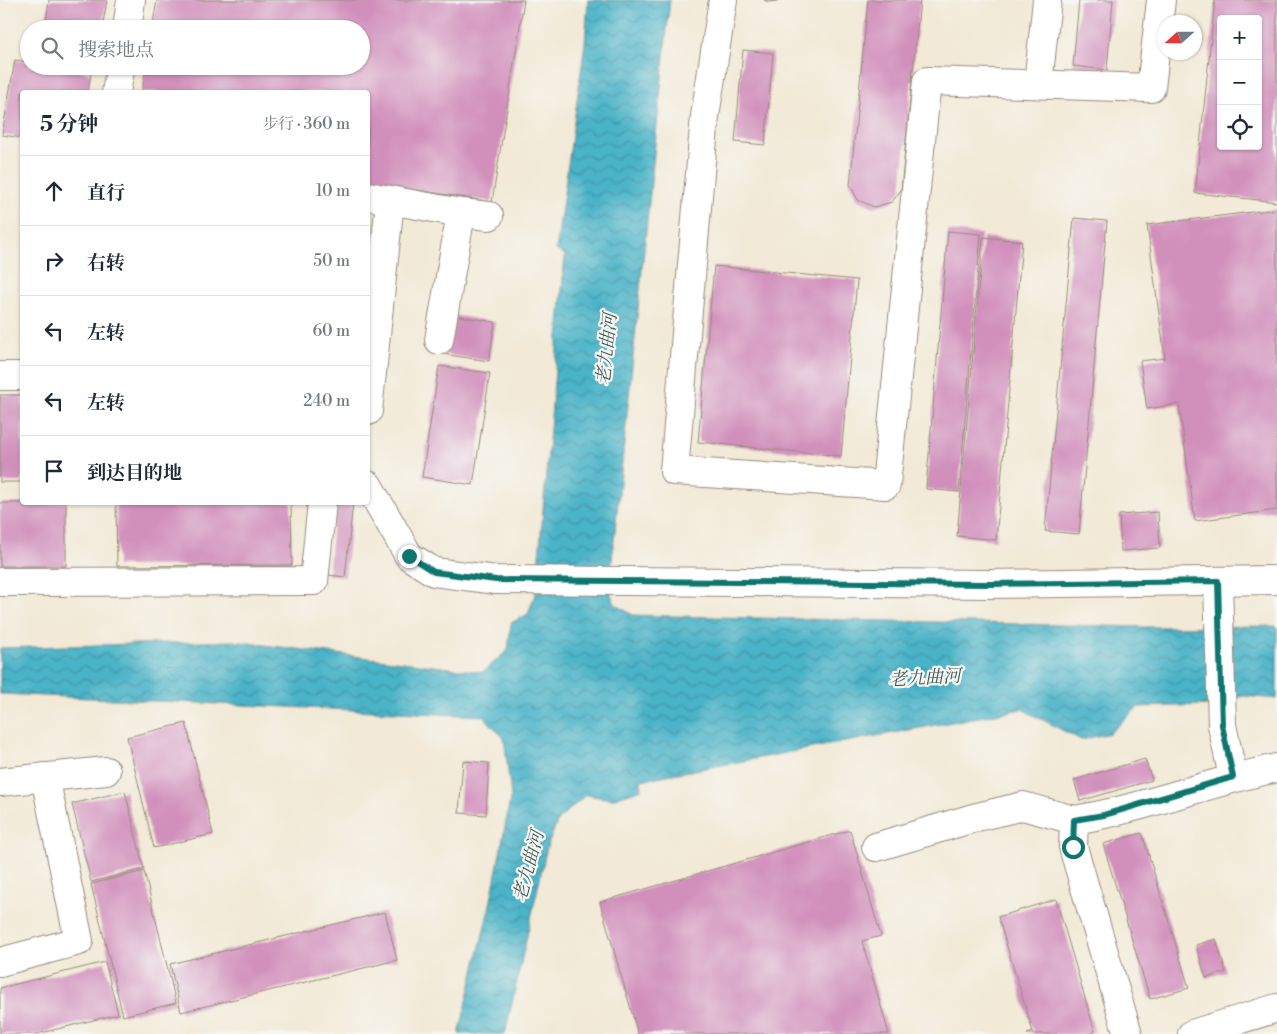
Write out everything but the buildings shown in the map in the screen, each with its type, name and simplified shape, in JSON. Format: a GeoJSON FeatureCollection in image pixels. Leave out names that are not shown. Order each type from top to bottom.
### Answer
{"type":"FeatureCollection","features":[{"type":"Feature","properties":{"kind":"street"},"geometry":{"type":"LineString","coordinates":[[128,20],[131,0]]}},
{"type":"Feature","properties":{"kind":"street"},"geometry":{"type":"LineString","coordinates":[[723,0],[705,116],[674,471],[886,485],[927,81],[1152,88],[1161,0]]}},
{"type":"Feature","properties":{"kind":"street"},"geometry":{"type":"LineString","coordinates":[[1038,84],[1047,0]]}},
{"type":"Feature","properties":{"kind":"street"},"geometry":{"type":"LineString","coordinates":[[116,90],[119,75]]}},
{"type":"Feature","properties":{"kind":"street"},"geometry":{"type":"LineString","coordinates":[[370,372],[379,198],[461,213],[490,216]]}},
{"type":"Feature","properties":{"kind":"street"},"geometry":{"type":"LineString","coordinates":[[439,340],[461,213]]}},
{"type":"Feature","properties":{"kind":"street"},"geometry":{"type":"LineString","coordinates":[[0,376],[20,376]]}},
{"type":"Feature","properties":{"kind":"street"},"geometry":{"type":"LineString","coordinates":[[370,488],[409,556],[434,572],[496,580],[990,584],[1277,580]]}},
{"type":"Feature","properties":{"kind":"street"},"geometry":{"type":"LineString","coordinates":[[0,582],[314,581],[322,505]]}},
{"type":"Feature","properties":{"kind":"street"},"geometry":{"type":"LineString","coordinates":[[1218,581],[1222,725],[1233,777]]}},
{"type":"Feature","properties":{"kind":"street"},"geometry":{"type":"LineString","coordinates":[[876,847],[977,817],[1023,806],[1074,820],[1104,815],[1233,777],[1277,768]]}},
{"type":"Feature","properties":{"kind":"street"},"geometry":{"type":"LineString","coordinates":[[0,782],[106,771]]}},
{"type":"Feature","properties":{"kind":"street"},"geometry":{"type":"LineString","coordinates":[[0,962],[79,941],[45,777]]}},
{"type":"Feature","properties":{"kind":"street"},"geometry":{"type":"LineString","coordinates":[[1074,820],[1073,847],[1128,1034]]}},
{"type":"Feature","properties":{"kind":"street"},"geometry":{"type":"LineString","coordinates":[[1192,1034],[1277,1008]]}},
{"type":"Feature","properties":{"kind":"water","name":"老九曲河"},"geometry":{"type":"Polygon","coordinates":[[[588,0],[670,0],[609,589],[615,604],[633,615],[1145,627],[1277,626],[1277,699],[1243,696],[1213,705],[1138,707],[1110,733],[1081,740],[1022,709],[641,780],[642,789],[612,799],[586,795],[558,820],[547,847],[505,1034],[459,1034],[491,900],[511,795],[504,738],[483,716],[0,694],[0,648],[232,641],[483,672],[508,650],[511,623],[528,614],[536,591],[565,255],[556,250],[585,43],[588,0]]]}},
{"type":"Feature","properties":{"kind":"route"},"geometry":{"type":"LineString","coordinates":[[409,556],[434,572],[496,580],[990,584],[1218,581],[1222,725],[1233,777],[1104,815],[1074,820],[1073,847]]}}]}
